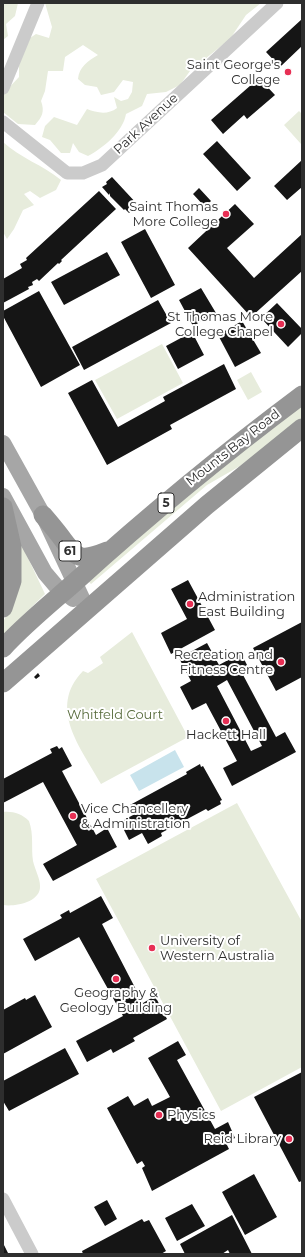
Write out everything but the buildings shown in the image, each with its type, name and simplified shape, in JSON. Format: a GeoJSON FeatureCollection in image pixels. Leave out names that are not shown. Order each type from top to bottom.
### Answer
{"type":"FeatureCollection","features":[{"type":"Feature","properties":{"kind":"highway","name":"Mounts Bay Road"},"geometry":{"type":"LineString","coordinates":[[69,587],[187,485],[302,395]]}},
{"type":"Feature","properties":{"kind":"highway","name":"Mounts Bay Road"},"geometry":{"type":"LineString","coordinates":[[87,609],[207,505],[302,428]]}},
{"type":"Feature","properties":{"kind":"highway"},"geometry":{"type":"LineString","coordinates":[[3,506],[12,547],[12,581],[3,608]]}},
{"type":"Feature","properties":{"kind":"highway","name":"61"},"geometry":{"type":"LineString","coordinates":[[43,515],[70,551],[79,557],[93,556],[112,549]]}},
{"type":"Feature","properties":{"kind":"highway","name":"5"},"geometry":{"type":"LineString","coordinates":[[3,648],[22,628],[69,587]]}},
{"type":"Feature","properties":{"kind":"highway","name":"5"},"geometry":{"type":"LineString","coordinates":[[3,683],[87,609]]}},
{"type":"Feature","properties":{"kind":"main road","name":"61"},"geometry":{"type":"LineString","coordinates":[[3,442],[43,515],[69,587],[87,609]]}},
{"type":"Feature","properties":{"kind":"main road","name":"61"},"geometry":{"type":"LineString","coordinates":[[3,496],[45,573],[69,587]]}},
{"type":"Feature","properties":{"kind":"street"},"geometry":{"type":"LineString","coordinates":[[3,88],[38,3]]}},
{"type":"Feature","properties":{"kind":"street","name":"Park Avenue"},"geometry":{"type":"LineString","coordinates":[[3,122],[67,173],[83,173],[102,165],[277,3]]}},
{"type":"Feature","properties":{"kind":"street"},"geometry":{"type":"LineString","coordinates":[[3,1199],[30,1253]]}},
{"type":"Feature","properties":{"kind":"green space"},"geometry":{"type":"Polygon","coordinates":[[[3,3],[18,3],[15,16],[6,24],[8,36],[3,40],[3,3]]]}},
{"type":"Feature","properties":{"kind":"green space"},"geometry":{"type":"Polygon","coordinates":[[[45,3],[261,3],[246,15],[230,39],[190,71],[180,85],[166,92],[147,94],[142,106],[126,114],[121,127],[112,139],[100,149],[88,156],[79,152],[73,143],[70,153],[61,153],[50,140],[42,137],[45,126],[54,117],[77,125],[87,109],[102,113],[114,110],[117,108],[114,97],[121,101],[128,99],[132,92],[133,82],[123,80],[114,92],[101,95],[97,87],[85,85],[78,79],[80,71],[88,62],[98,55],[83,45],[65,57],[63,71],[48,71],[45,91],[41,101],[43,108],[42,114],[35,125],[18,124],[3,112],[4,93],[19,77],[19,66],[24,42],[36,34],[49,38],[52,27],[45,3]]]}},
{"type":"Feature","properties":{"kind":"green space"},"geometry":{"type":"Polygon","coordinates":[[[299,111],[302,114],[301,144],[284,125],[299,111]]]}},
{"type":"Feature","properties":{"kind":"green space"},"geometry":{"type":"Polygon","coordinates":[[[3,142],[17,153],[47,170],[61,180],[56,190],[40,198],[30,191],[24,194],[34,205],[23,210],[14,229],[7,239],[3,232],[3,142]]]}},
{"type":"Feature","properties":{"kind":"green space"},"geometry":{"type":"Polygon","coordinates":[[[162,344],[183,383],[117,419],[95,380],[162,344]]]}},
{"type":"Feature","properties":{"kind":"green space"},"geometry":{"type":"Polygon","coordinates":[[[251,372],[262,392],[248,400],[237,380],[251,372]]]}},
{"type":"Feature","properties":{"kind":"green space"},"geometry":{"type":"Polygon","coordinates":[[[302,406],[302,420],[240,466],[207,485],[91,584],[87,580],[199,483],[302,406]]]}},
{"type":"Feature","properties":{"kind":"green space"},"geometry":{"type":"Polygon","coordinates":[[[11,522],[45,594],[3,635],[3,622],[7,614],[11,522]]]}},
{"type":"Feature","properties":{"kind":"green space","name":"Whitfeld Court"},"geometry":{"type":"Polygon","coordinates":[[[132,632],[188,737],[101,784],[77,742],[71,728],[68,714],[68,699],[73,685],[83,671],[88,673],[103,663],[100,657],[132,632]]]}},
{"type":"Feature","properties":{"kind":"green space"},"geometry":{"type":"Polygon","coordinates":[[[237,803],[302,922],[302,1067],[221,1111],[96,879],[237,803]]]}},
{"type":"Feature","properties":{"kind":"green space"},"geometry":{"type":"Polygon","coordinates":[[[3,812],[10,812],[23,816],[29,821],[33,861],[40,883],[39,891],[32,900],[14,905],[3,905],[3,812]]]}},
{"type":"Feature","properties":{"kind":"water"},"geometry":{"type":"Polygon","coordinates":[[[175,750],[184,767],[139,791],[130,775],[175,750]]]}},
{"type":"Feature","properties":{"kind":"place","name":"Saint George's College"},"geometry":{"type":"Point","coordinates":[288,72]}},
{"type":"Feature","properties":{"kind":"place","name":"Saint Thomas More College"},"geometry":{"type":"Point","coordinates":[226,214]}},
{"type":"Feature","properties":{"kind":"place","name":"St Thomas More College Chapel"},"geometry":{"type":"Point","coordinates":[281,324]}},
{"type":"Feature","properties":{"kind":"place","name":"Administration East Building"},"geometry":{"type":"Point","coordinates":[190,604]}},
{"type":"Feature","properties":{"kind":"place","name":"Recreation and Fitness Centre"},"geometry":{"type":"Point","coordinates":[281,662]}},
{"type":"Feature","properties":{"kind":"place","name":"Hackett Hall"},"geometry":{"type":"Point","coordinates":[226,721]}},
{"type":"Feature","properties":{"kind":"place","name":"Vice Chancellery & Administration"},"geometry":{"type":"Point","coordinates":[73,816]}},
{"type":"Feature","properties":{"kind":"place","name":"University of Western Australia"},"geometry":{"type":"Point","coordinates":[152,948]}},
{"type":"Feature","properties":{"kind":"place","name":"Geography & Geology Building"},"geometry":{"type":"Point","coordinates":[116,979]}},
{"type":"Feature","properties":{"kind":"place","name":"Physics"},"geometry":{"type":"Point","coordinates":[159,1115]}},
{"type":"Feature","properties":{"kind":"place","name":"Reid Library"},"geometry":{"type":"Point","coordinates":[289,1139]}}]}
